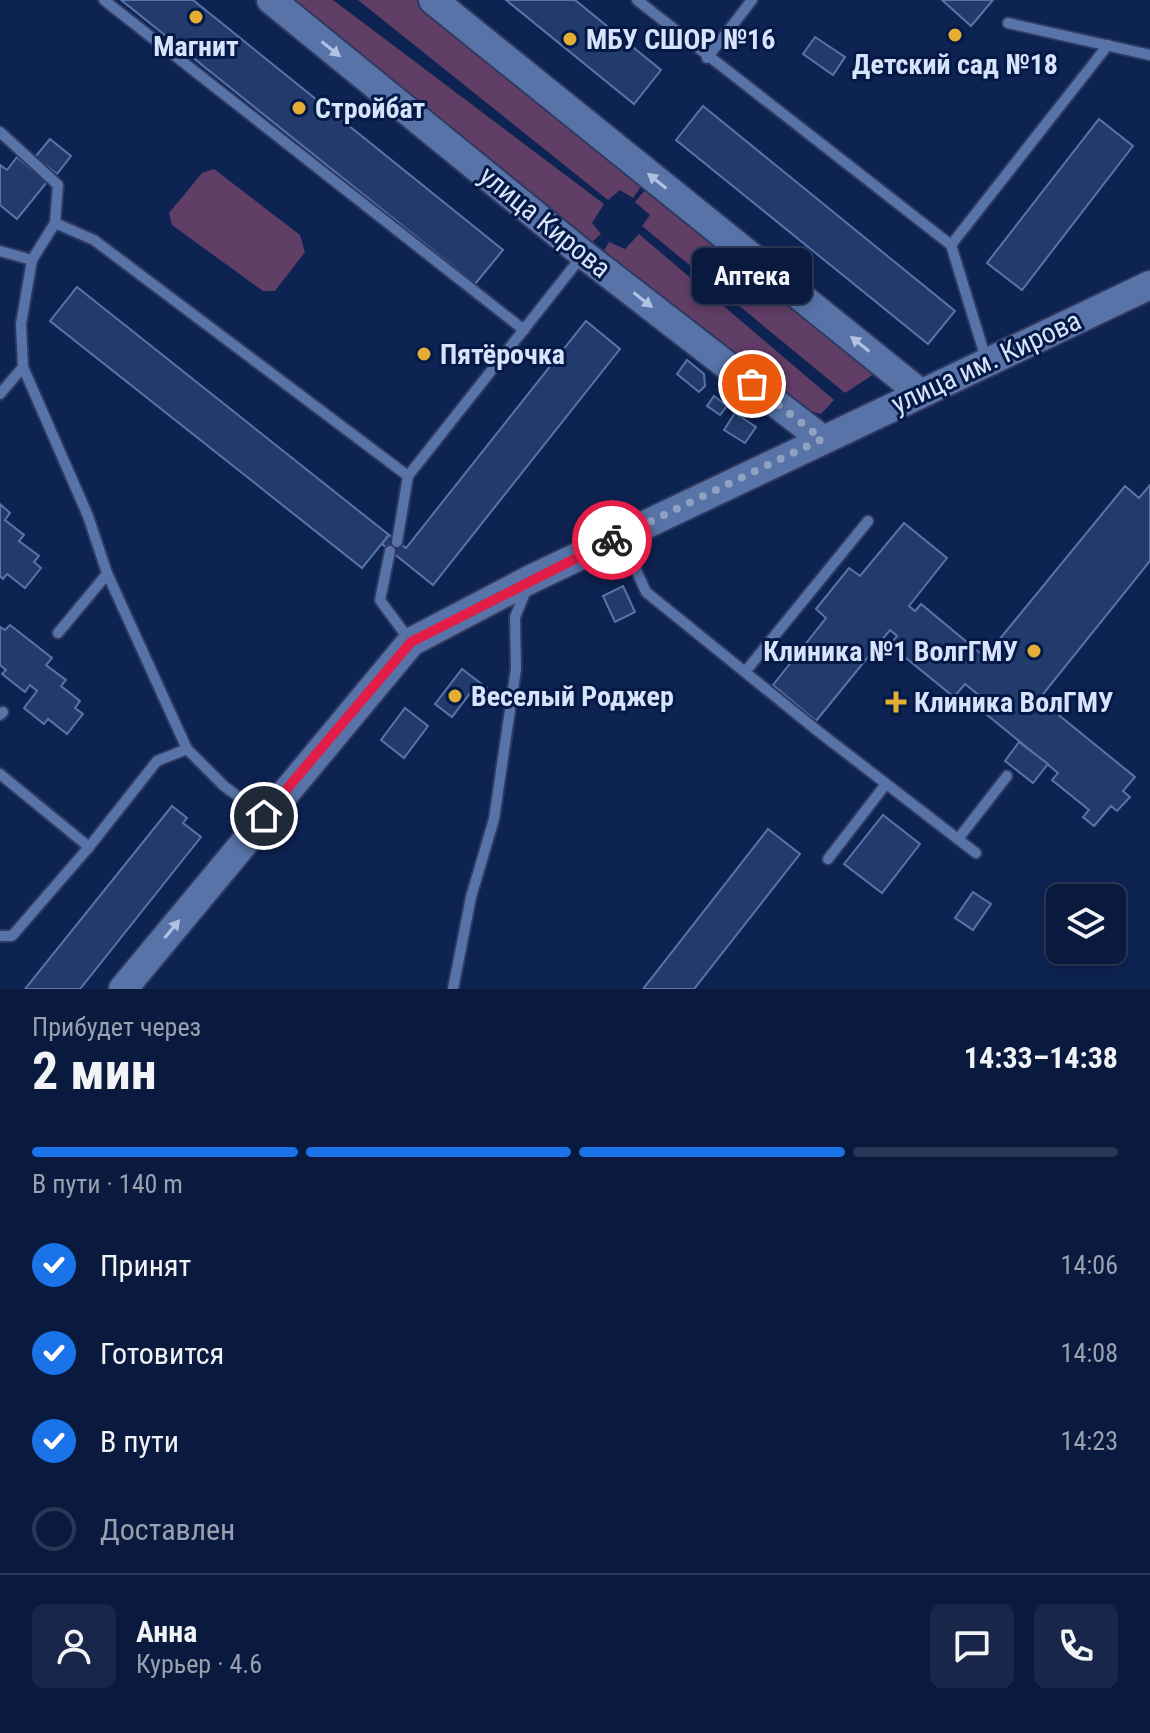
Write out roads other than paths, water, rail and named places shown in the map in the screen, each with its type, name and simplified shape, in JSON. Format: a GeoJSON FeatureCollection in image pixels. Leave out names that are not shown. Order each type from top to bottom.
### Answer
{"type":"FeatureCollection","features":[{"type":"Feature","properties":{"kind":"main road","name":"улица Кирова"},"geometry":{"type":"LineString","coordinates":[[271,0],[583,254],[822,439]]}},
{"type":"Feature","properties":{"kind":"main road"},"geometry":{"type":"LineString","coordinates":[[433,0],[920,393]]}},
{"type":"Feature","properties":{"kind":"main road","name":"улица им. Кирова"},"geometry":{"type":"LineString","coordinates":[[411,642],[531,579],[1150,285]]}},
{"type":"Feature","properties":{"kind":"main road"},"geometry":{"type":"LineString","coordinates":[[123,989],[411,642]]}},
{"type":"Feature","properties":{"kind":"lane"},"geometry":{"type":"LineString","coordinates":[[104,0],[524,330]]}},
{"type":"Feature","properties":{"kind":"lane"},"geometry":{"type":"LineString","coordinates":[[637,0],[707,58],[951,245],[986,362]]}},
{"type":"Feature","properties":{"kind":"lane"},"geometry":{"type":"LineString","coordinates":[[707,58],[752,0]]}},
{"type":"Feature","properties":{"kind":"lane"},"geometry":{"type":"LineString","coordinates":[[1008,23],[1150,55]]}},
{"type":"Feature","properties":{"kind":"lane"},"geometry":{"type":"LineString","coordinates":[[951,245],[1108,45]]}},
{"type":"Feature","properties":{"kind":"lane"},"geometry":{"type":"LineString","coordinates":[[0,132],[58,185],[55,223],[32,260],[21,324],[23,367],[88,516],[107,574],[187,749],[205,769],[264,816]]}},
{"type":"Feature","properties":{"kind":"lane"},"geometry":{"type":"LineString","coordinates":[[55,223],[94,240],[408,476]]}},
{"type":"Feature","properties":{"kind":"lane"},"geometry":{"type":"LineString","coordinates":[[0,251],[32,260]]}},
{"type":"Feature","properties":{"kind":"lane"},"geometry":{"type":"LineString","coordinates":[[411,642],[380,600],[408,476],[583,254]]}},
{"type":"Feature","properties":{"kind":"lane"},"geometry":{"type":"LineString","coordinates":[[0,394],[23,367]]}},
{"type":"Feature","properties":{"kind":"lane"},"geometry":{"type":"LineString","coordinates":[[745,672],[868,521]]}},
{"type":"Feature","properties":{"kind":"lane"},"geometry":{"type":"LineString","coordinates":[[621,536],[646,592],[976,853]]}},
{"type":"Feature","properties":{"kind":"lane"},"geometry":{"type":"LineString","coordinates":[[58,633],[107,574]]}},
{"type":"Feature","properties":{"kind":"lane"},"geometry":{"type":"LineString","coordinates":[[453,989],[471,897],[494,819],[516,669],[515,617],[531,579]]}},
{"type":"Feature","properties":{"kind":"lane"},"geometry":{"type":"LineString","coordinates":[[0,936],[12,936],[89,847],[157,761],[187,749]]}},
{"type":"Feature","properties":{"kind":"lane"},"geometry":{"type":"LineString","coordinates":[[0,774],[89,847]]}},
{"type":"Feature","properties":{"kind":"lane"},"geometry":{"type":"LineString","coordinates":[[958,839],[1007,776]]}},
{"type":"Feature","properties":{"kind":"lane"},"geometry":{"type":"LineString","coordinates":[[828,859],[886,784]]}},
{"type":"Feature","properties":{"kind":"place","name":"Магнит"},"geometry":{"type":"Point","coordinates":[196,17]}},
{"type":"Feature","properties":{"kind":"place","name":"Детский сад №18"},"geometry":{"type":"Point","coordinates":[955,35]}},
{"type":"Feature","properties":{"kind":"place","name":"МБУ СШОР №16"},"geometry":{"type":"Point","coordinates":[570,39]}},
{"type":"Feature","properties":{"kind":"place","name":"Стройбат"},"geometry":{"type":"Point","coordinates":[299,108]}},
{"type":"Feature","properties":{"kind":"place","name":"Пятёрочка"},"geometry":{"type":"Point","coordinates":[424,354]}},
{"type":"Feature","properties":{"kind":"place","name":"Аптека"},"geometry":{"type":"Point","coordinates":[752,384]}},
{"type":"Feature","properties":{"kind":"place","name":"Клиника №1 ВолгГМУ"},"geometry":{"type":"Point","coordinates":[1034,651]}},
{"type":"Feature","properties":{"kind":"place","name":"Веселый Роджер"},"geometry":{"type":"Point","coordinates":[455,696]}},
{"type":"Feature","properties":{"kind":"place","name":"Клиника ВолГМУ"},"geometry":{"type":"Point","coordinates":[896,702]}}]}
